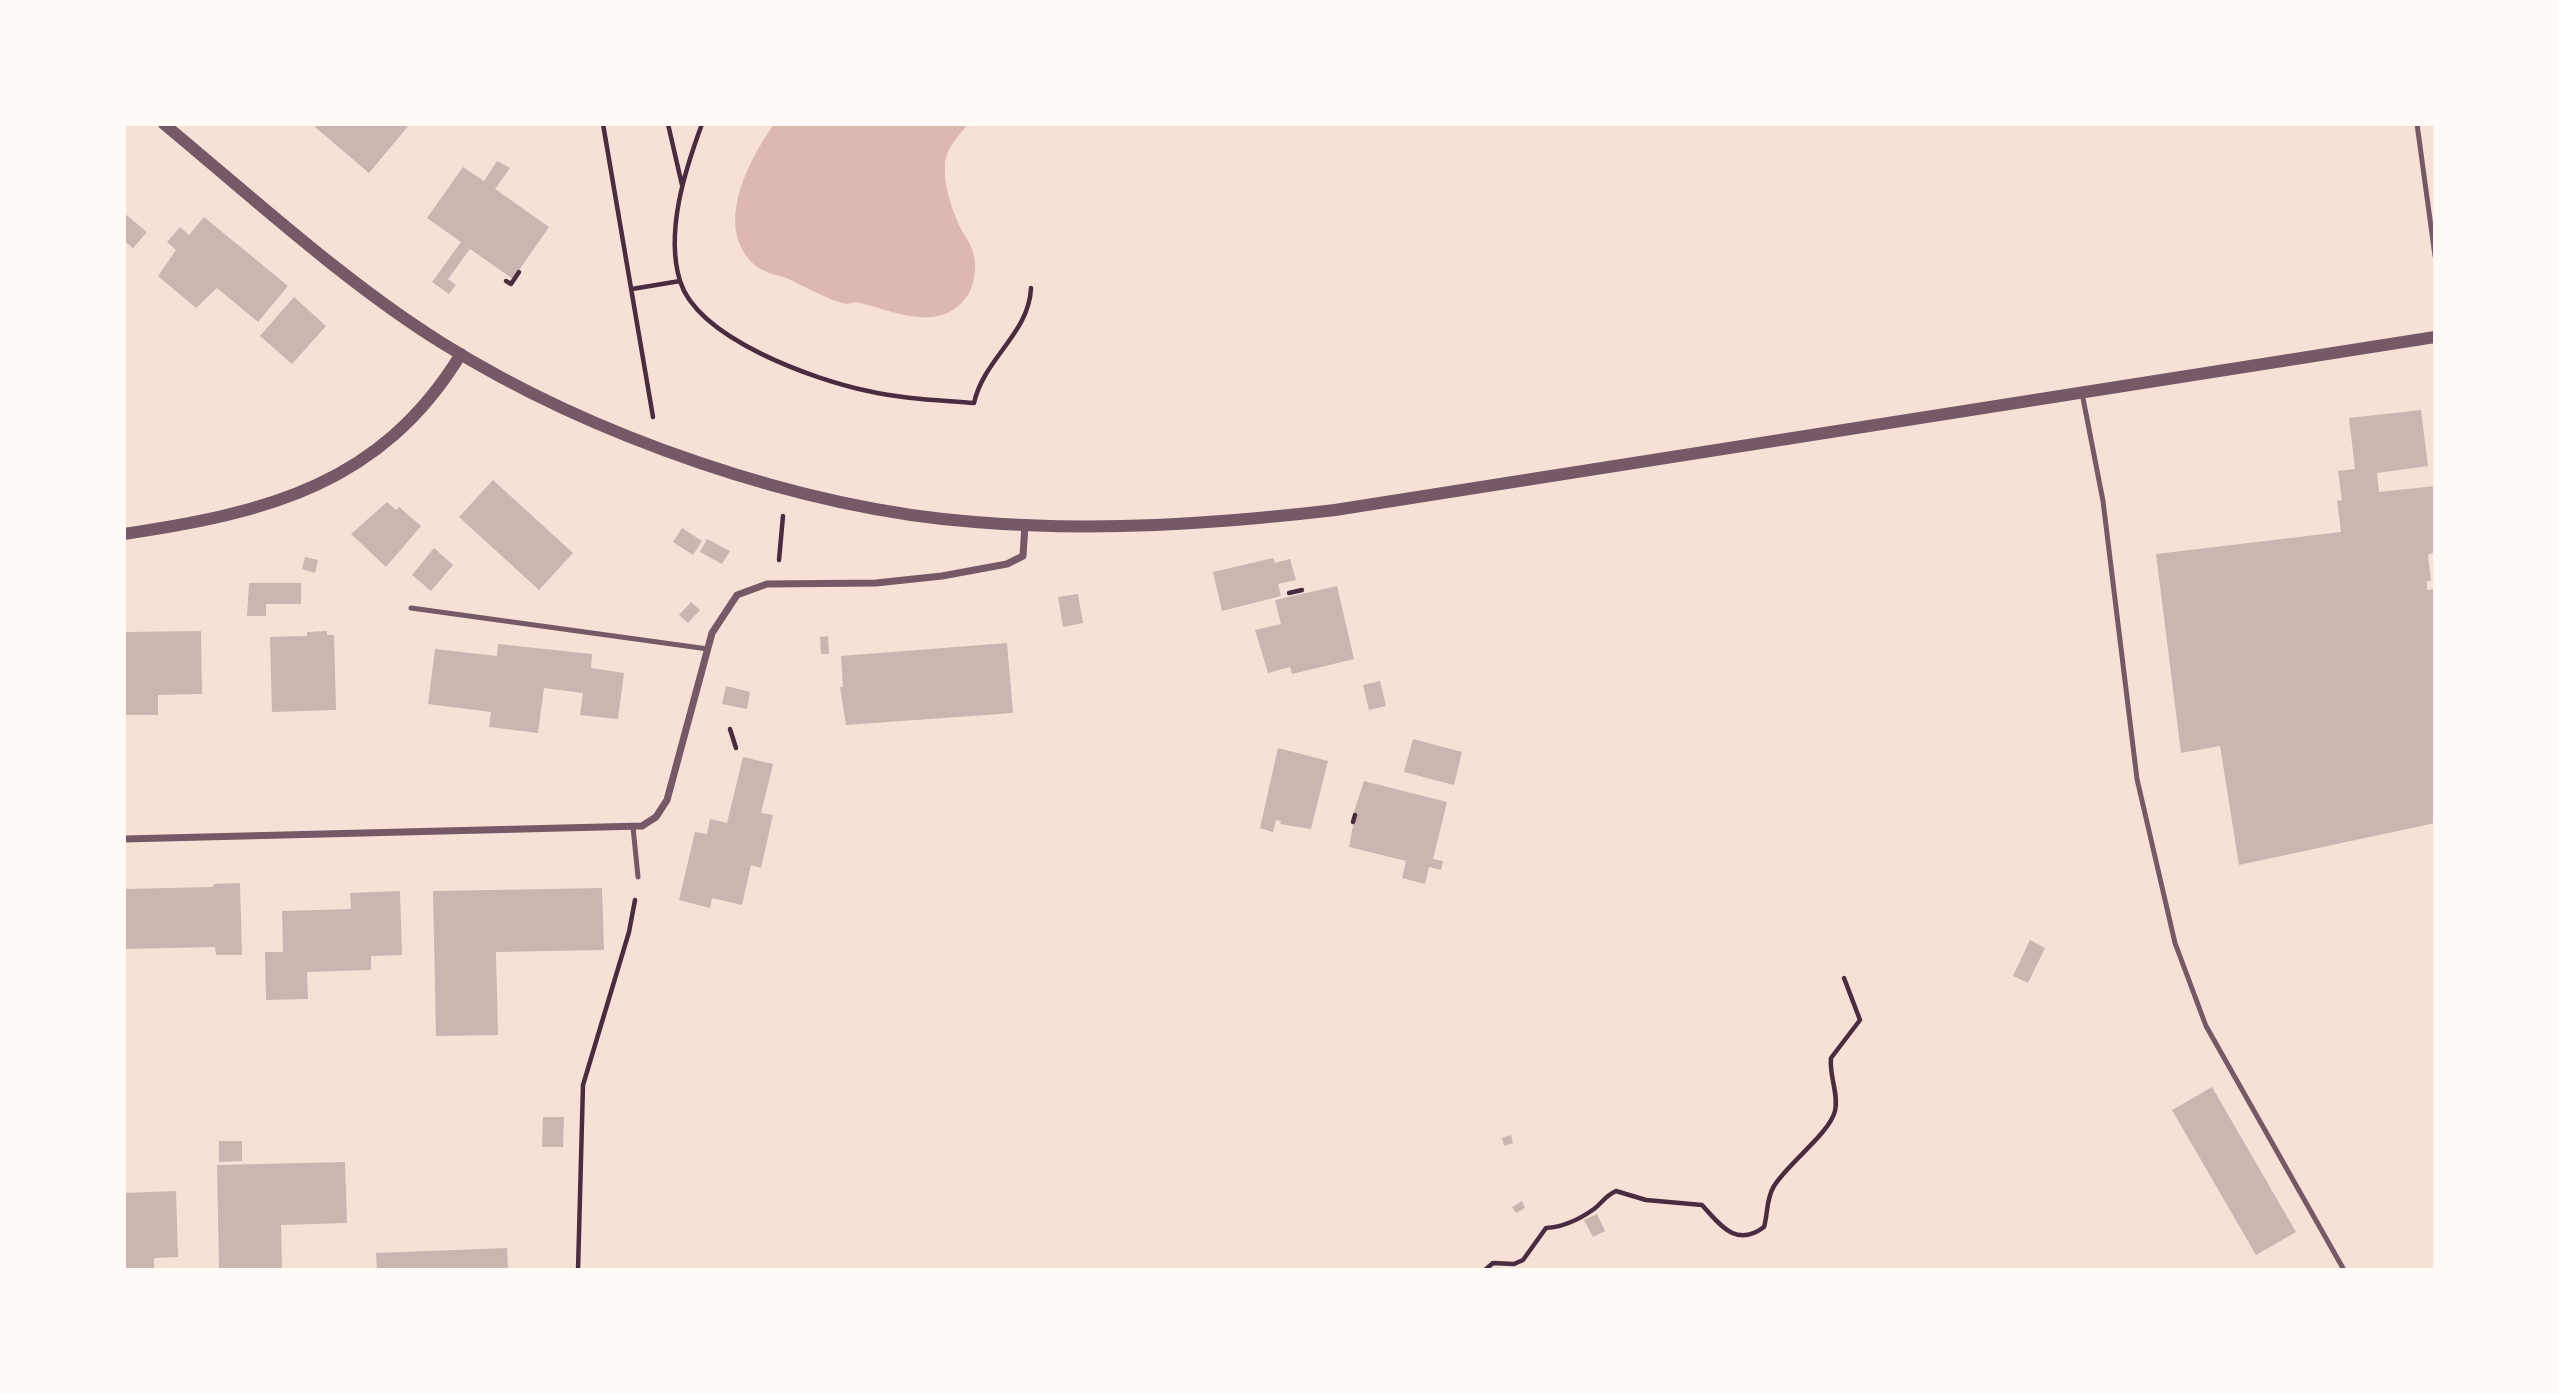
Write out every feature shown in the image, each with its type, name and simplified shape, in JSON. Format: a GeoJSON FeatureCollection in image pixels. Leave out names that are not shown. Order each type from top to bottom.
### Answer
{"type":"FeatureCollection","features":[{"type":"Feature","properties":{"kind":"street"},"geometry":{"type":"LineString","coordinates":[[164,124],[383,301],[461,354],[542,397],[648,442],[790,488],[910,514],[1025,525],[1182,524],[1335,510],[2435,337]]}},
{"type":"Feature","properties":{"kind":"street"},"geometry":{"type":"LineString","coordinates":[[124,534],[248,512],[343,473],[368,457],[412,419],[444,381],[461,354]]}},
{"type":"Feature","properties":{"kind":"street"},"geometry":{"type":"LineString","coordinates":[[124,839],[633,827],[650,822],[667,800],[718,621],[737,595],[757,586],[778,583],[905,581],[1007,564],[1023,556],[1025,525]]}},
{"type":"Feature","properties":{"kind":"lane"},"geometry":{"type":"LineString","coordinates":[[2417,124],[2435,256]]}},
{"type":"Feature","properties":{"kind":"lane"},"geometry":{"type":"LineString","coordinates":[[2082,393],[2103,501],[2137,779],[2175,943],[2206,1026],[2344,1270]]}},
{"type":"Feature","properties":{"kind":"lane"},"geometry":{"type":"LineString","coordinates":[[411,608],[708,649]]}},
{"type":"Feature","properties":{"kind":"lane"},"geometry":{"type":"LineString","coordinates":[[633,827],[638,877]]}},
{"type":"Feature","properties":{"kind":"path"},"geometry":{"type":"LineString","coordinates":[[603,124],[654,415],[648,442]]}},
{"type":"Feature","properties":{"kind":"path"},"geometry":{"type":"LineString","coordinates":[[668,124],[683,187]]}},
{"type":"Feature","properties":{"kind":"path"},"geometry":{"type":"LineString","coordinates":[[702,124],[683,187],[677,253],[680,281],[701,313],[715,326],[775,359],[865,391],[974,403],[986,370],[1025,315],[1031,288]]}},
{"type":"Feature","properties":{"kind":"path"},"geometry":{"type":"LineString","coordinates":[[506,281],[511,284],[519,272]]}},
{"type":"Feature","properties":{"kind":"path"},"geometry":{"type":"LineString","coordinates":[[632,289],[680,281]]}},
{"type":"Feature","properties":{"kind":"path"},"geometry":{"type":"LineString","coordinates":[[778,583],[781,524],[790,488]]}},
{"type":"Feature","properties":{"kind":"path"},"geometry":{"type":"LineString","coordinates":[[1289,593],[1302,590]]}},
{"type":"Feature","properties":{"kind":"path"},"geometry":{"type":"LineString","coordinates":[[730,729],[736,748]]}},
{"type":"Feature","properties":{"kind":"path"},"geometry":{"type":"LineString","coordinates":[[1353,822],[1355,815]]}},
{"type":"Feature","properties":{"kind":"path"},"geometry":{"type":"LineString","coordinates":[[578,1270],[583,1085],[629,932],[638,877]]}},
{"type":"Feature","properties":{"kind":"path"},"geometry":{"type":"LineString","coordinates":[[1485,1270],[1493,1263],[1514,1264],[1523,1260],[1546,1228],[1560,1227],[1594,1209],[1603,1198],[1616,1191],[1646,1199],[1702,1205],[1725,1231],[1735,1236],[1746,1236],[1764,1227],[1768,1196],[1796,1157],[1832,1119],[1837,1101],[1831,1058],[1860,1020],[1844,978]]}},
{"type":"Feature","properties":{"kind":"shaded area"},"geometry":{"type":"Polygon","coordinates":[[[774,124],[968,124],[950,149],[945,166],[952,207],[971,246],[975,262],[974,280],[968,295],[957,307],[944,314],[916,317],[856,302],[846,304],[756,266],[743,251],[737,233],[736,215],[745,175],[774,124]]]}},
{"type":"Feature","properties":{"kind":"building"},"geometry":{"type":"Polygon","coordinates":[[[317,124],[410,124],[369,173],[315,127],[317,124]]]}},
{"type":"Feature","properties":{"kind":"building"},"geometry":{"type":"Polygon","coordinates":[[[497,161],[510,168],[495,189],[549,227],[513,279],[470,249],[448,279],[456,285],[449,294],[432,282],[461,242],[427,218],[463,167],[484,181],[497,161]]]}},
{"type":"Feature","properties":{"kind":"building"},"geometry":{"type":"Polygon","coordinates":[[[124,213],[147,232],[133,248],[124,241],[124,213]]]}},
{"type":"Feature","properties":{"kind":"building"},"geometry":{"type":"Polygon","coordinates":[[[204,217],[288,286],[258,322],[217,288],[196,308],[158,276],[176,250],[167,242],[180,227],[189,235],[204,217]]]}},
{"type":"Feature","properties":{"kind":"building"},"geometry":{"type":"Polygon","coordinates":[[[294,297],[326,326],[292,364],[260,336],[294,297]]]}},
{"type":"Feature","properties":{"kind":"building"},"geometry":{"type":"Polygon","coordinates":[[[2421,410],[2428,466],[2377,473],[2379,492],[2435,486],[2435,552],[2428,555],[2431,581],[2427,581],[2427,590],[2435,589],[2435,823],[2239,865],[2220,746],[2181,753],[2156,554],[2341,532],[2337,501],[2342,500],[2338,471],[2355,469],[2349,418],[2421,410]]]}},
{"type":"Feature","properties":{"kind":"building"},"geometry":{"type":"Polygon","coordinates":[[[493,480],[573,553],[539,590],[459,517],[493,480]]]}},
{"type":"Feature","properties":{"kind":"building"},"geometry":{"type":"Polygon","coordinates":[[[387,502],[396,510],[399,507],[421,526],[386,567],[351,534],[387,502]]]}},
{"type":"Feature","properties":{"kind":"building"},"geometry":{"type":"Polygon","coordinates":[[[682,528],[702,541],[693,555],[673,542],[682,528]]]}},
{"type":"Feature","properties":{"kind":"building"},"geometry":{"type":"Polygon","coordinates":[[[707,539],[730,551],[722,564],[700,552],[707,539]]]}},
{"type":"Feature","properties":{"kind":"building"},"geometry":{"type":"Polygon","coordinates":[[[434,548],[453,565],[431,591],[412,575],[434,548]]]}},
{"type":"Feature","properties":{"kind":"building"},"geometry":{"type":"Polygon","coordinates":[[[305,557],[318,560],[315,573],[302,569],[305,557]]]}},
{"type":"Feature","properties":{"kind":"building"},"geometry":{"type":"Polygon","coordinates":[[[1273,558],[1275,563],[1290,559],[1296,580],[1278,584],[1281,596],[1222,611],[1213,572],[1273,558]]]}},
{"type":"Feature","properties":{"kind":"building"},"geometry":{"type":"Polygon","coordinates":[[[249,583],[301,583],[301,604],[266,604],[266,616],[247,616],[249,583]]]}},
{"type":"Feature","properties":{"kind":"building"},"geometry":{"type":"Polygon","coordinates":[[[1337,586],[1354,659],[1292,674],[1290,667],[1268,673],[1255,630],[1281,624],[1275,600],[1337,586]]]}},
{"type":"Feature","properties":{"kind":"building"},"geometry":{"type":"Polygon","coordinates":[[[1078,594],[1083,623],[1063,627],[1058,597],[1078,594]]]}},
{"type":"Feature","properties":{"kind":"building"},"geometry":{"type":"Polygon","coordinates":[[[691,602],[700,610],[688,623],[679,615],[691,602]]]}},
{"type":"Feature","properties":{"kind":"building"},"geometry":{"type":"Polygon","coordinates":[[[201,631],[202,694],[158,695],[158,715],[124,715],[124,632],[201,631]]]}},
{"type":"Feature","properties":{"kind":"building"},"geometry":{"type":"Polygon","coordinates":[[[327,631],[327,635],[334,635],[336,710],[272,712],[270,637],[307,636],[307,632],[327,631]]]}},
{"type":"Feature","properties":{"kind":"building"},"geometry":{"type":"Polygon","coordinates":[[[828,636],[829,654],[821,654],[820,637],[828,636]]]}},
{"type":"Feature","properties":{"kind":"building"},"geometry":{"type":"Polygon","coordinates":[[[1007,643],[1013,713],[846,725],[840,687],[843,687],[841,656],[1007,643]]]}},
{"type":"Feature","properties":{"kind":"building"},"geometry":{"type":"Polygon","coordinates":[[[498,644],[592,654],[591,668],[624,673],[618,719],[580,715],[583,693],[544,688],[538,733],[489,727],[491,712],[428,704],[435,649],[497,656],[498,644]]]}},
{"type":"Feature","properties":{"kind":"building"},"geometry":{"type":"Polygon","coordinates":[[[1380,681],[1386,706],[1369,710],[1363,685],[1380,681]]]}},
{"type":"Feature","properties":{"kind":"building"},"geometry":{"type":"Polygon","coordinates":[[[726,686],[750,692],[747,709],[722,704],[726,686]]]}},
{"type":"Feature","properties":{"kind":"building"},"geometry":{"type":"Polygon","coordinates":[[[1413,739],[1462,752],[1454,785],[1404,772],[1413,739]]]}},
{"type":"Feature","properties":{"kind":"building"},"geometry":{"type":"Polygon","coordinates":[[[1278,748],[1328,761],[1311,829],[1280,824],[1281,821],[1276,820],[1273,832],[1260,828],[1278,748]]]}},
{"type":"Feature","properties":{"kind":"building"},"geometry":{"type":"Polygon","coordinates":[[[743,757],[773,764],[761,813],[773,815],[761,868],[751,865],[742,905],[712,898],[710,908],[679,900],[695,832],[707,834],[710,819],[727,823],[743,757]]]}},
{"type":"Feature","properties":{"kind":"building"},"geometry":{"type":"Polygon","coordinates":[[[1364,781],[1447,802],[1433,859],[1443,861],[1441,870],[1429,867],[1425,884],[1402,878],[1406,861],[1349,847],[1353,815],[1364,781]]]}},
{"type":"Feature","properties":{"kind":"building"},"geometry":{"type":"Polygon","coordinates":[[[240,883],[242,955],[216,955],[215,947],[124,949],[124,889],[213,887],[214,884],[240,883]]]}},
{"type":"Feature","properties":{"kind":"building"},"geometry":{"type":"Polygon","coordinates":[[[602,888],[604,950],[496,952],[498,1035],[436,1036],[433,891],[602,888]]]}},
{"type":"Feature","properties":{"kind":"building"},"geometry":{"type":"Polygon","coordinates":[[[400,891],[402,955],[371,956],[371,970],[307,972],[308,999],[266,1000],[265,952],[283,952],[282,911],[351,909],[350,893],[400,891]]]}},
{"type":"Feature","properties":{"kind":"building"},"geometry":{"type":"Polygon","coordinates":[[[2030,940],[2045,948],[2028,983],[2013,976],[2030,940]]]}},
{"type":"Feature","properties":{"kind":"building"},"geometry":{"type":"Polygon","coordinates":[[[2212,1087],[2296,1232],[2256,1255],[2172,1110],[2212,1087]]]}},
{"type":"Feature","properties":{"kind":"building"},"geometry":{"type":"Polygon","coordinates":[[[543,1117],[564,1117],[563,1147],[542,1147],[543,1117]]]}},
{"type":"Feature","properties":{"kind":"building"},"geometry":{"type":"Polygon","coordinates":[[[1511,1135],[1513,1143],[1504,1146],[1502,1138],[1511,1135]]]}},
{"type":"Feature","properties":{"kind":"building"},"geometry":{"type":"Polygon","coordinates":[[[219,1141],[242,1141],[242,1161],[219,1162],[219,1141]]]}},
{"type":"Feature","properties":{"kind":"building"},"geometry":{"type":"Polygon","coordinates":[[[345,1162],[347,1223],[281,1225],[282,1270],[219,1270],[217,1165],[345,1162]]]}},
{"type":"Feature","properties":{"kind":"building"},"geometry":{"type":"Polygon","coordinates":[[[176,1191],[178,1257],[154,1258],[154,1270],[124,1270],[124,1193],[176,1191]]]}},
{"type":"Feature","properties":{"kind":"building"},"geometry":{"type":"Polygon","coordinates":[[[1522,1201],[1525,1208],[1516,1213],[1512,1207],[1522,1201]]]}},
{"type":"Feature","properties":{"kind":"building"},"geometry":{"type":"Polygon","coordinates":[[[1597,1214],[1605,1231],[1593,1237],[1584,1220],[1597,1214]]]}},
{"type":"Feature","properties":{"kind":"building"},"geometry":{"type":"Polygon","coordinates":[[[507,1248],[508,1270],[377,1270],[376,1253],[507,1248]]]}}]}
